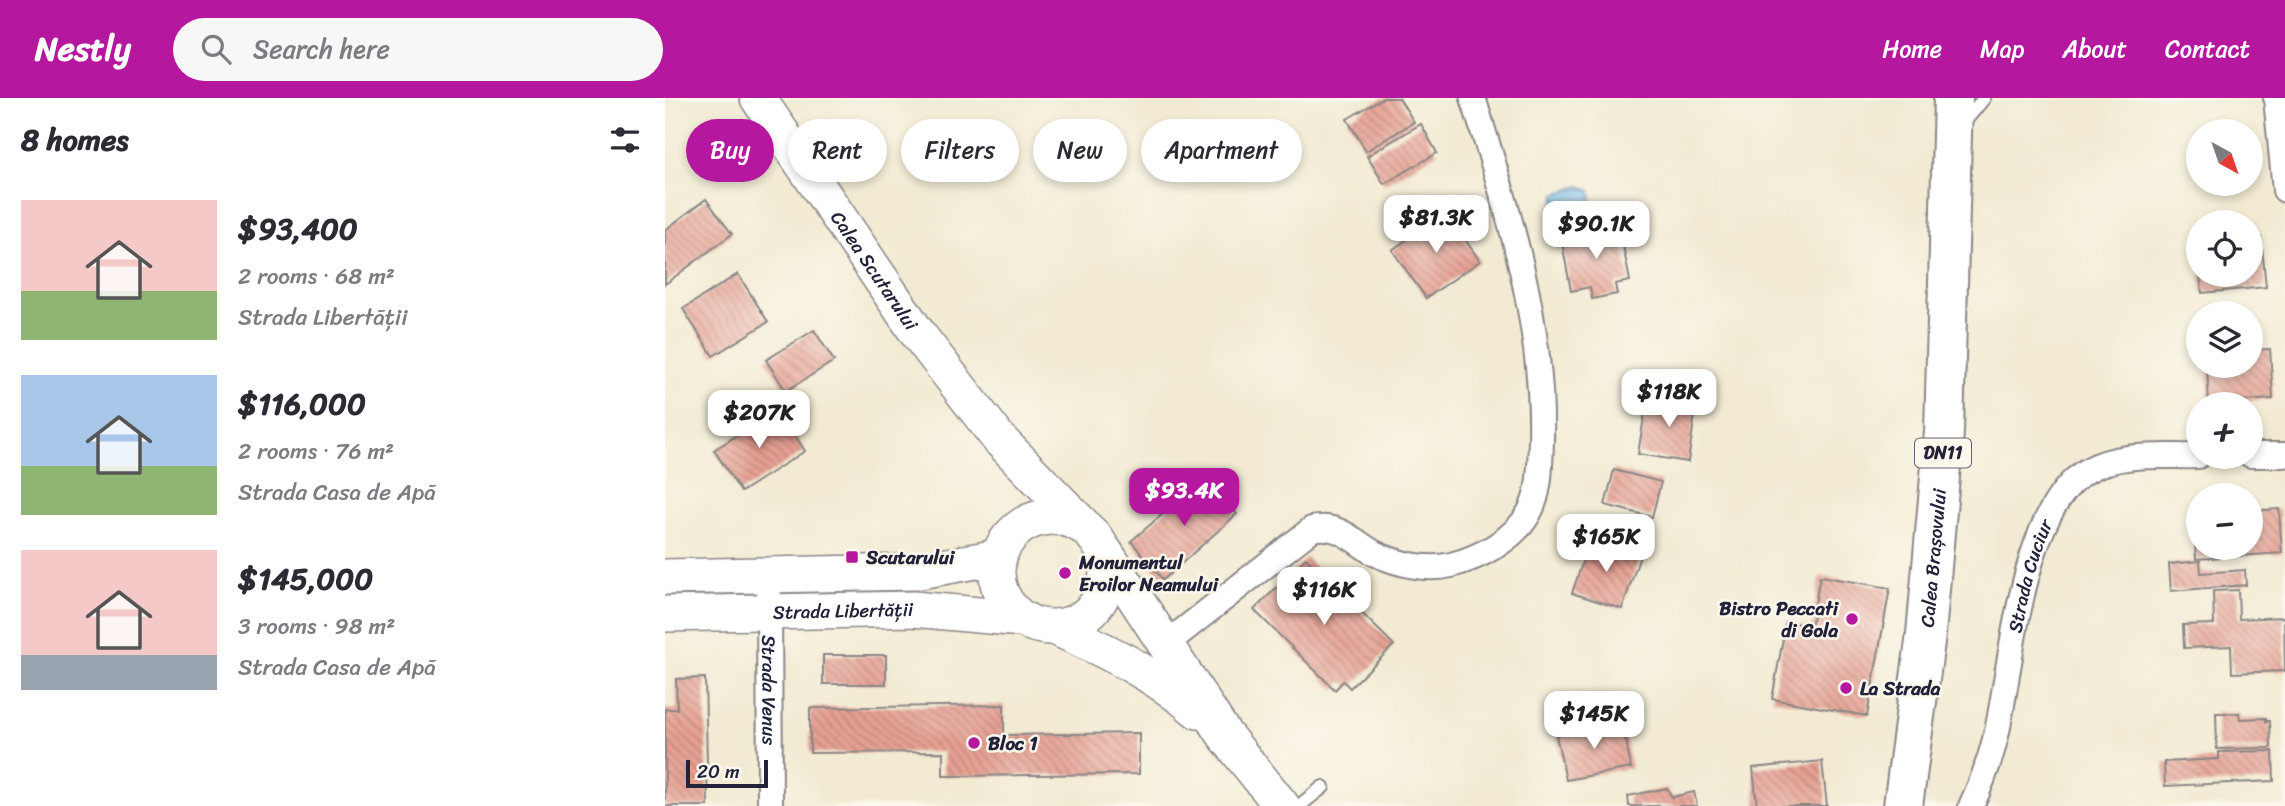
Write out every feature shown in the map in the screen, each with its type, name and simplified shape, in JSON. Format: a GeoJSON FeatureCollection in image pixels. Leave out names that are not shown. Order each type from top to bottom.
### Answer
{"type":"FeatureCollection","features":[{"type":"Feature","properties":{"kind":"highway","name":"Calea Brașovului"},"geometry":{"type":"LineString","coordinates":[[1903,806],[1926,634],[1944,432],[1953,98]]}},
{"type":"Feature","properties":{"kind":"main road","name":"Calea Scutarului"},"geometry":{"type":"LineString","coordinates":[[758,98],[918,334],[999,439],[1083,525]]}},
{"type":"Feature","properties":{"kind":"main road","name":"Calea Scutarului"},"geometry":{"type":"LineString","coordinates":[[999,439],[1016,475],[1020,499],[1017,528]]}},
{"type":"Feature","properties":{"kind":"main road"},"geometry":{"type":"LineString","coordinates":[[1224,734],[1174,690],[1118,656],[1056,628],[1039,626],[1022,619],[1009,608],[1000,592],[996,575],[998,557],[1017,528],[1050,516],[1067,518],[1083,525],[1096,537],[1224,734],[1282,806]]}},
{"type":"Feature","properties":{"kind":"main road"},"geometry":{"type":"LineString","coordinates":[[1056,628],[1073,624],[1087,615],[1099,602],[1106,586],[1105,552]]}},
{"type":"Feature","properties":{"kind":"main road","name":"Strada Libertății"},"geometry":{"type":"LineString","coordinates":[[665,577],[914,572],[998,557]]}},
{"type":"Feature","properties":{"kind":"main road","name":"Strada Libertății"},"geometry":{"type":"LineString","coordinates":[[665,614],[913,609],[1022,619]]}},
{"type":"Feature","properties":{"kind":"street"},"geometry":{"type":"LineString","coordinates":[[1166,644],[1313,529],[1332,527],[1374,553],[1429,568],[1448,566],[1477,555],[1502,541],[1529,513],[1537,492],[1540,456],[1537,343],[1512,230],[1473,98]]}},
{"type":"Feature","properties":{"kind":"street"},"geometry":{"type":"LineString","coordinates":[[2276,98],[2285,190]]}},
{"type":"Feature","properties":{"kind":"street"},"geometry":{"type":"LineString","coordinates":[[2263,455],[2285,455]]}},
{"type":"Feature","properties":{"kind":"street","name":"Strada Cuciur"},"geometry":{"type":"LineString","coordinates":[[1971,806],[1996,736],[2017,613],[2031,564],[2064,490],[2075,478],[2106,461],[2186,457]]}},
{"type":"Feature","properties":{"kind":"street","name":"Strada Venus"},"geometry":{"type":"LineString","coordinates":[[770,575],[770,806]]}},
{"type":"Feature","properties":{"kind":"lane"},"geometry":{"type":"LineString","coordinates":[[1952,137],[1984,98]]}},
{"type":"Feature","properties":{"kind":"lane"},"geometry":{"type":"LineString","coordinates":[[1299,806],[1323,788]]}},
{"type":"Feature","properties":{"kind":"water"},"geometry":{"type":"Polygon","coordinates":[[[1580,186],[1591,191],[1592,199],[1588,203],[1561,210],[1554,206],[1556,194],[1580,186]]]}},
{"type":"Feature","properties":{"kind":"building"},"geometry":{"type":"Polygon","coordinates":[[[1383,98],[1399,98],[1414,122],[1366,151],[1347,119],[1383,98]]]}},
{"type":"Feature","properties":{"kind":"building"},"geometry":{"type":"Polygon","coordinates":[[[1421,124],[1437,153],[1384,184],[1367,156],[1421,124]]]}},
{"type":"Feature","properties":{"kind":"building"},"geometry":{"type":"Polygon","coordinates":[[[706,199],[732,234],[665,284],[665,230],[706,199]]]}},
{"type":"Feature","properties":{"kind":"building"},"geometry":{"type":"Polygon","coordinates":[[[1446,212],[1480,261],[1426,298],[1392,250],[1446,212]]]}},
{"type":"Feature","properties":{"kind":"building"},"geometry":{"type":"Polygon","coordinates":[[[1619,225],[1630,281],[1615,284],[1617,294],[1592,299],[1590,287],[1571,291],[1561,237],[1619,225]]]}},
{"type":"Feature","properties":{"kind":"building"},"geometry":{"type":"Polygon","coordinates":[[[2263,257],[2266,287],[2202,293],[2201,287],[2263,287],[2263,257]]]}},
{"type":"Feature","properties":{"kind":"building"},"geometry":{"type":"Polygon","coordinates":[[[738,274],[768,322],[713,356],[683,309],[738,274]]]}},
{"type":"Feature","properties":{"kind":"building"},"geometry":{"type":"Polygon","coordinates":[[[814,330],[834,361],[786,391],[766,360],[814,330]]]}},
{"type":"Feature","properties":{"kind":"building"},"geometry":{"type":"Polygon","coordinates":[[[2263,349],[2270,349],[2273,399],[2263,400],[2263,392],[2208,392],[2208,378],[2263,378],[2263,349]]]}},
{"type":"Feature","properties":{"kind":"building"},"geometry":{"type":"Polygon","coordinates":[[[1661,394],[1697,400],[1688,462],[1638,454],[1646,405],[1659,406],[1661,394]]]}},
{"type":"Feature","properties":{"kind":"building"},"geometry":{"type":"Polygon","coordinates":[[[778,409],[805,451],[741,492],[714,450],[778,409]]]}},
{"type":"Feature","properties":{"kind":"building"},"geometry":{"type":"Polygon","coordinates":[[[1614,470],[1661,482],[1652,517],[1605,505],[1614,470]]]}},
{"type":"Feature","properties":{"kind":"building"},"geometry":{"type":"Polygon","coordinates":[[[1206,477],[1237,514],[1163,580],[1131,541],[1206,477]]]}},
{"type":"Feature","properties":{"kind":"building"},"geometry":{"type":"Polygon","coordinates":[[[2279,509],[2282,553],[2263,554],[2263,510],[2279,509]]]}},
{"type":"Feature","properties":{"kind":"building"},"geometry":{"type":"Polygon","coordinates":[[[1590,540],[1640,556],[1622,609],[1572,593],[1590,540]]]}},
{"type":"Feature","properties":{"kind":"building"},"geometry":{"type":"Polygon","coordinates":[[[1306,558],[1394,645],[1350,688],[1343,681],[1335,690],[1254,610],[1306,558]]]}},
{"type":"Feature","properties":{"kind":"building"},"geometry":{"type":"Polygon","coordinates":[[[2200,561],[2201,573],[2245,570],[2246,585],[2171,591],[2169,564],[2200,561]]]}},
{"type":"Feature","properties":{"kind":"building"},"geometry":{"type":"Polygon","coordinates":[[[1820,576],[1890,588],[1867,716],[1772,699],[1786,622],[1811,626],[1820,576]]]}},
{"type":"Feature","properties":{"kind":"building"},"geometry":{"type":"Polygon","coordinates":[[[2238,590],[2239,619],[2284,617],[2285,671],[2232,673],[2231,646],[2184,648],[2183,625],[2214,624],[2213,591],[2238,590]]]}},
{"type":"Feature","properties":{"kind":"building"},"geometry":{"type":"Polygon","coordinates":[[[823,655],[886,655],[886,684],[823,684],[823,655]]]}},
{"type":"Feature","properties":{"kind":"building"},"geometry":{"type":"Polygon","coordinates":[[[705,678],[708,806],[665,806],[665,709],[677,709],[676,679],[705,678]]]}},
{"type":"Feature","properties":{"kind":"building","name":"Bloc 1"},"geometry":{"type":"Polygon","coordinates":[[[1004,705],[1004,735],[1139,733],[1139,774],[943,776],[943,752],[810,753],[810,708],[1004,705]]]}},
{"type":"Feature","properties":{"kind":"building"},"geometry":{"type":"Polygon","coordinates":[[[2216,713],[2239,713],[2240,719],[2266,718],[2266,721],[2270,721],[2271,748],[2217,749],[2216,713]]]}},
{"type":"Feature","properties":{"kind":"building"},"geometry":{"type":"Polygon","coordinates":[[[1623,723],[1631,768],[1566,780],[1556,735],[1623,723]]]}},
{"type":"Feature","properties":{"kind":"building"},"geometry":{"type":"Polygon","coordinates":[[[2273,751],[2274,781],[2165,786],[2164,762],[2219,759],[2219,752],[2273,751]]]}},
{"type":"Feature","properties":{"kind":"building"},"geometry":{"type":"Polygon","coordinates":[[[1822,761],[1827,806],[1757,806],[1753,768],[1822,761]]]}},
{"type":"Feature","properties":{"kind":"building"},"geometry":{"type":"Polygon","coordinates":[[[1667,788],[1672,797],[1694,792],[1697,806],[1629,806],[1628,796],[1667,788]]]}},
{"type":"Feature","properties":{"kind":"place","name":"Scutarului"},"geometry":{"type":"Point","coordinates":[852,557]}},
{"type":"Feature","properties":{"kind":"place","name":"Monumentul Eroilor Neamului"},"geometry":{"type":"Point","coordinates":[1065,573]}},
{"type":"Feature","properties":{"kind":"place","name":"Bistro Peccati di Gola"},"geometry":{"type":"Point","coordinates":[1852,619]}},
{"type":"Feature","properties":{"kind":"place","name":"La Strada"},"geometry":{"type":"Point","coordinates":[1846,688]}},
{"type":"Feature","properties":{"kind":"place","name":"Bloc 1"},"geometry":{"type":"Point","coordinates":[974,743]}}]}
